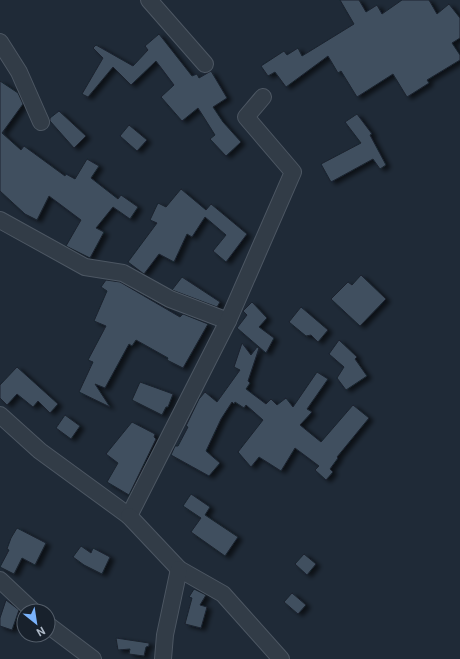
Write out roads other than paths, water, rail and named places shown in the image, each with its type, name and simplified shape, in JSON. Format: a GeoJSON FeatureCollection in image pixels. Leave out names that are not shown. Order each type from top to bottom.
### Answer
{"type":"FeatureCollection","features":[{"type":"Feature","properties":{"kind":"street"},"geometry":{"type":"LineString","coordinates":[[149,0],[205,64]]}},
{"type":"Feature","properties":{"kind":"street"},"geometry":{"type":"LineString","coordinates":[[0,42],[19,72],[41,122]]}},
{"type":"Feature","properties":{"kind":"street"},"geometry":{"type":"LineString","coordinates":[[129,516],[228,321],[293,172],[246,117],[263,96]]}},
{"type":"Feature","properties":{"kind":"street"},"geometry":{"type":"LineString","coordinates":[[0,220],[85,267],[123,272],[170,299],[228,321]]}},
{"type":"Feature","properties":{"kind":"street"},"geometry":{"type":"LineString","coordinates":[[0,415],[40,451],[129,516],[179,569],[223,594],[281,659]]}},
{"type":"Feature","properties":{"kind":"street"},"geometry":{"type":"LineString","coordinates":[[164,659],[165,635],[179,569]]}},
{"type":"Feature","properties":{"kind":"street"},"geometry":{"type":"LineString","coordinates":[[0,580],[24,603]]}},
{"type":"Feature","properties":{"kind":"street"},"geometry":{"type":"LineString","coordinates":[[56,631],[93,659]]}}]}
